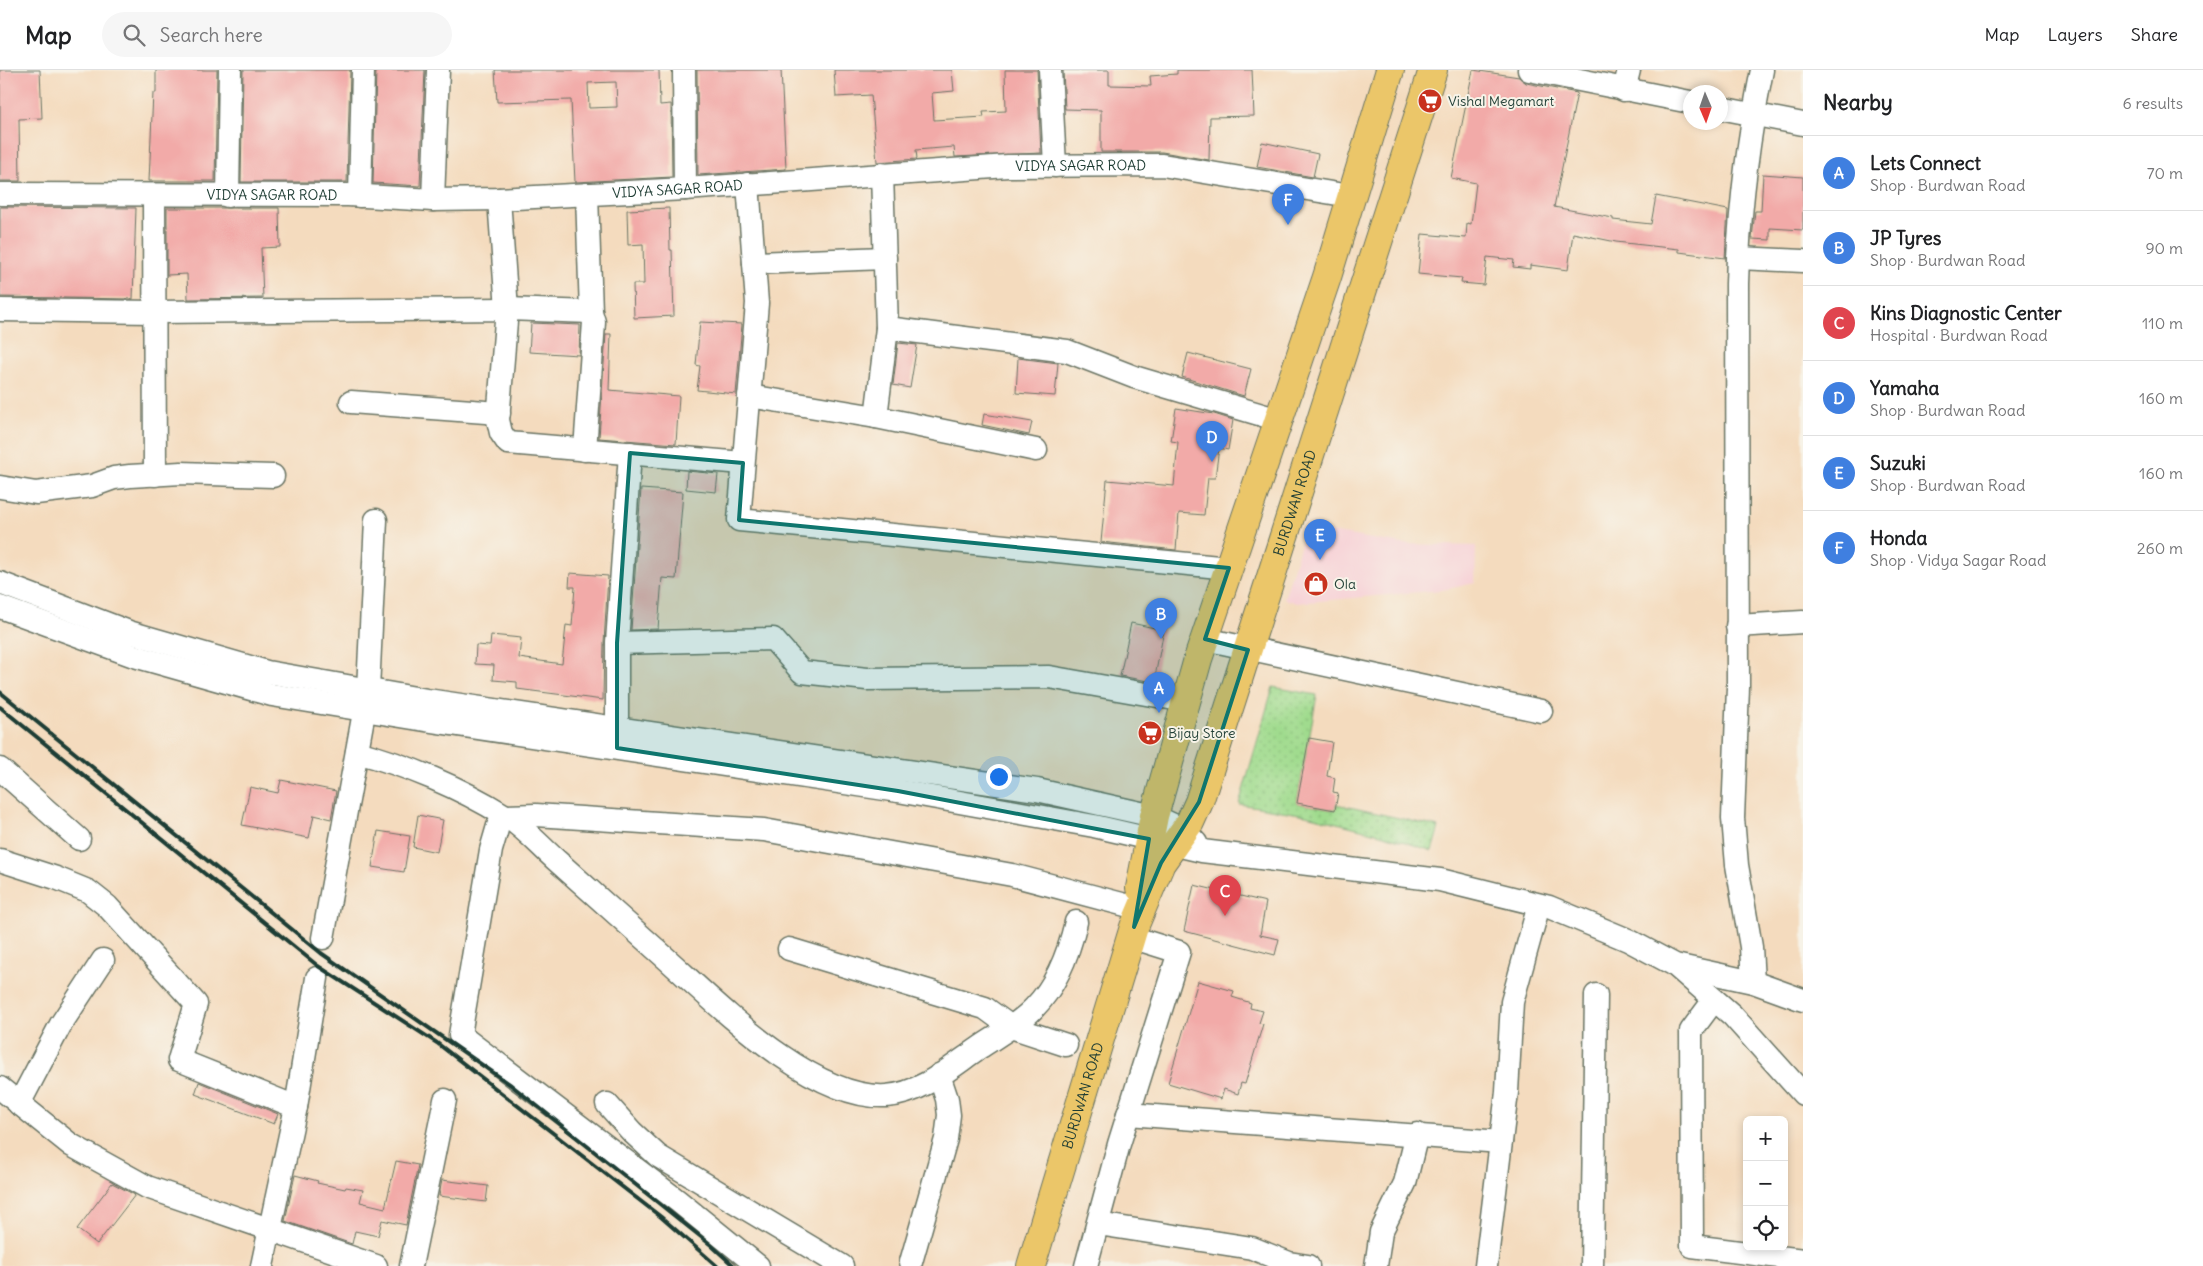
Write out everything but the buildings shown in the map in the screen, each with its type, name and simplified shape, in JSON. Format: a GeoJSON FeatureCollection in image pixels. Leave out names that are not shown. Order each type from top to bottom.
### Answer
{"type":"FeatureCollection","features":[{"type":"Feature","properties":{"kind":"main road","name":"BURDWAN ROAD"},"geometry":{"type":"LineString","coordinates":[[1031,1266],[1134,924],[1151,827],[1186,701],[1205,639],[1327,277],[1350,196],[1390,70]]}},
{"type":"Feature","properties":{"kind":"main road","name":"BURDWAN ROAD"},"geometry":{"type":"LineString","coordinates":[[1134,924],[1161,863],[1180,837],[1199,802],[1433,70]]}},
{"type":"Feature","properties":{"kind":"street"},"geometry":{"type":"LineString","coordinates":[[228,196],[230,70]]}},
{"type":"Feature","properties":{"kind":"street"},"geometry":{"type":"LineString","coordinates":[[360,196],[363,70]]}},
{"type":"Feature","properties":{"kind":"street"},"geometry":{"type":"LineString","coordinates":[[433,200],[438,70]]}},
{"type":"Feature","properties":{"kind":"street"},"geometry":{"type":"LineString","coordinates":[[684,70],[684,189]]}},
{"type":"Feature","properties":{"kind":"street"},"geometry":{"type":"LineString","coordinates":[[1050,70],[1055,166]]}},
{"type":"Feature","properties":{"kind":"street"},"geometry":{"type":"LineString","coordinates":[[1529,70],[1627,80],[1683,100]]}},
{"type":"Feature","properties":{"kind":"street"},"geometry":{"type":"LineString","coordinates":[[1753,982],[1751,947],[1737,864],[1733,818],[1738,688],[1738,258],[1753,114],[1762,70]]}},
{"type":"Feature","properties":{"kind":"street"},"geometry":{"type":"LineString","coordinates":[[1728,109],[1803,124]]}},
{"type":"Feature","properties":{"kind":"street","name":"VIDYA SAGAR ROAD"},"geometry":{"type":"LineString","coordinates":[[0,194],[360,196],[433,200],[499,199],[684,189],[1008,166],[1162,165],[1350,196]]}},
{"type":"Feature","properties":{"kind":"street"},"geometry":{"type":"LineString","coordinates":[[876,417],[887,328],[882,174]]}},
{"type":"Feature","properties":{"kind":"street"},"geometry":{"type":"LineString","coordinates":[[748,184],[757,303],[738,520],[1229,568]]}},
{"type":"Feature","properties":{"kind":"street"},"geometry":{"type":"LineString","coordinates":[[585,450],[594,322],[591,312],[587,194]]}},
{"type":"Feature","properties":{"kind":"street"},"geometry":{"type":"LineString","coordinates":[[154,195],[155,475]]}},
{"type":"Feature","properties":{"kind":"street"},"geometry":{"type":"LineString","coordinates":[[499,199],[507,309],[499,413],[501,433],[508,443],[743,463]]}},
{"type":"Feature","properties":{"kind":"street"},"geometry":{"type":"LineString","coordinates":[[754,263],[885,258]]}},
{"type":"Feature","properties":{"kind":"street"},"geometry":{"type":"LineString","coordinates":[[1738,258],[1803,262]]}},
{"type":"Feature","properties":{"kind":"street"},"geometry":{"type":"LineString","coordinates":[[0,310],[154,312],[507,309],[591,312]]}},
{"type":"Feature","properties":{"kind":"street"},"geometry":{"type":"LineString","coordinates":[[887,328],[1067,351],[1134,378],[1279,420]]}},
{"type":"Feature","properties":{"kind":"street"},"geometry":{"type":"LineString","coordinates":[[749,396],[876,417],[1036,450]]}},
{"type":"Feature","properties":{"kind":"street"},"geometry":{"type":"LineString","coordinates":[[351,402],[499,413]]}},
{"type":"Feature","properties":{"kind":"street"},"geometry":{"type":"LineString","coordinates":[[618,738],[617,643],[630,454]]}},
{"type":"Feature","properties":{"kind":"street"},"geometry":{"type":"LineString","coordinates":[[0,487],[36,493],[92,486],[114,478],[181,473],[273,476]]}},
{"type":"Feature","properties":{"kind":"street"},"geometry":{"type":"LineString","coordinates":[[323,938],[366,700],[376,520]]}},
{"type":"Feature","properties":{"kind":"street"},"geometry":{"type":"LineString","coordinates":[[0,583],[129,632],[366,700]]}},
{"type":"Feature","properties":{"kind":"street"},"geometry":{"type":"LineString","coordinates":[[0,607],[134,656],[272,695],[366,700],[618,738],[1094,826],[1151,827],[1180,837],[1202,851],[1440,880],[1539,905],[1628,940],[1675,965],[1732,1015],[1803,1094]]}},
{"type":"Feature","properties":{"kind":"street"},"geometry":{"type":"LineString","coordinates":[[1737,626],[1803,622]]}},
{"type":"Feature","properties":{"kind":"street"},"geometry":{"type":"LineString","coordinates":[[617,643],[773,639],[802,672],[867,679],[1049,677],[1186,701]]}},
{"type":"Feature","properties":{"kind":"street"},"geometry":{"type":"LineString","coordinates":[[1205,639],[1248,650],[1541,711]]}},
{"type":"Feature","properties":{"kind":"street"},"geometry":{"type":"LineString","coordinates":[[357,752],[388,760],[432,778],[506,816],[757,1039],[823,1081],[860,1094],[887,1096],[920,1087],[1011,1027],[1034,1008],[1049,988],[1071,945],[1076,922]]}},
{"type":"Feature","properties":{"kind":"street"},"geometry":{"type":"LineString","coordinates":[[0,769],[79,839]]}},
{"type":"Feature","properties":{"kind":"street"},"geometry":{"type":"LineString","coordinates":[[758,1266],[678,1201],[460,1035],[491,850],[498,826],[506,816],[536,814],[764,830],[1012,875],[1134,924],[1179,952],[1128,1114],[1086,1266]]}},
{"type":"Feature","properties":{"kind":"street"},"geometry":{"type":"LineString","coordinates":[[0,860],[56,878],[88,892],[108,906],[190,997],[196,1004],[179,1060],[296,1107]]}},
{"type":"Feature","properties":{"kind":"street"},"geometry":{"type":"LineString","coordinates":[[1486,1266],[1506,1092],[1512,1002],[1539,905]]}},
{"type":"Feature","properties":{"kind":"street"},"geometry":{"type":"LineString","coordinates":[[789,949],[985,1008],[1011,1027],[1066,1045]]}},
{"type":"Feature","properties":{"kind":"street"},"geometry":{"type":"LineString","coordinates":[[20,1104],[61,1024],[103,960]]}},
{"type":"Feature","properties":{"kind":"street"},"geometry":{"type":"LineString","coordinates":[[1675,965],[1753,982],[1803,1000]]}},
{"type":"Feature","properties":{"kind":"street"},"geometry":{"type":"LineString","coordinates":[[262,1266],[296,1107],[317,978]]}},
{"type":"Feature","properties":{"kind":"street"},"geometry":{"type":"LineString","coordinates":[[1592,1266],[1596,996]]}},
{"type":"Feature","properties":{"kind":"street"},"geometry":{"type":"LineString","coordinates":[[1714,1000],[1691,1031],[1692,1246],[1803,1260]]}},
{"type":"Feature","properties":{"kind":"street"},"geometry":{"type":"LineString","coordinates":[[911,1262],[946,1139],[948,1123],[947,1099],[938,1075]]}},
{"type":"Feature","properties":{"kind":"street"},"geometry":{"type":"LineString","coordinates":[[0,1088],[71,1146],[147,1187],[376,1266]]}},
{"type":"Feature","properties":{"kind":"street"},"geometry":{"type":"LineString","coordinates":[[411,1266],[445,1100]]}},
{"type":"Feature","properties":{"kind":"street"},"geometry":{"type":"LineString","coordinates":[[607,1104],[632,1132],[658,1156],[842,1266]]}},
{"type":"Feature","properties":{"kind":"street"},"geometry":{"type":"LineString","coordinates":[[1128,1114],[1417,1134],[1501,1142]]}},
{"type":"Feature","properties":{"kind":"street"},"geometry":{"type":"LineString","coordinates":[[1376,1266],[1381,1232],[1405,1183],[1417,1134]]}},
{"type":"Feature","properties":{"kind":"street"},"geometry":{"type":"LineString","coordinates":[[1098,1224],[1252,1248],[1289,1263],[1308,1266]]}},
{"type":"Feature","properties":{"kind":"highlighted area"},"geometry":{"type":"Polygon","coordinates":[[[630,453],[743,463],[739,520],[1229,568],[1205,639],[1248,650],[1199,802],[1161,863],[1134,927],[1149,839],[898,791],[617,748],[617,643],[630,453]]]}},
{"type":"Feature","properties":{"kind":"shaded area"},"geometry":{"type":"Polygon","coordinates":[[[1306,528],[1403,544],[1476,546],[1475,583],[1442,590],[1297,603],[1284,599],[1306,528]]]}},
{"type":"Feature","properties":{"kind":"green space"},"geometry":{"type":"Polygon","coordinates":[[[1273,687],[1317,695],[1297,803],[1334,810],[1336,804],[1439,827],[1432,851],[1384,835],[1306,815],[1239,804],[1273,687]]]}},
{"type":"Feature","properties":{"kind":"railway"},"geometry":{"type":"LineString","coordinates":[[0,692],[321,953],[511,1085],[711,1245],[734,1266]]}},
{"type":"Feature","properties":{"kind":"railway"},"geometry":{"type":"LineString","coordinates":[[0,707],[318,966],[437,1043],[661,1217],[717,1266]]}},
{"type":"Feature","properties":{"kind":"place","name":"Vishal Megamart"},"geometry":{"type":"Point","coordinates":[1430,101]}},
{"type":"Feature","properties":{"kind":"place","name":"Honda"},"geometry":{"type":"Point","coordinates":[1288,225]}},
{"type":"Feature","properties":{"kind":"place","name":"Yamaha"},"geometry":{"type":"Point","coordinates":[1212,462]}},
{"type":"Feature","properties":{"kind":"place","name":"Suzuki"},"geometry":{"type":"Point","coordinates":[1320,560]}},
{"type":"Feature","properties":{"kind":"place","name":"Ola"},"geometry":{"type":"Point","coordinates":[1316,584]}},
{"type":"Feature","properties":{"kind":"place","name":"JP Tyres"},"geometry":{"type":"Point","coordinates":[1161,639]}},
{"type":"Feature","properties":{"kind":"place","name":"Lets Connect"},"geometry":{"type":"Point","coordinates":[1159,713]}},
{"type":"Feature","properties":{"kind":"place","name":"Bijay Store"},"geometry":{"type":"Point","coordinates":[1150,733]}},
{"type":"Feature","properties":{"kind":"place","name":"Kins Diagnostic Center"},"geometry":{"type":"Point","coordinates":[1225,916]}}]}
